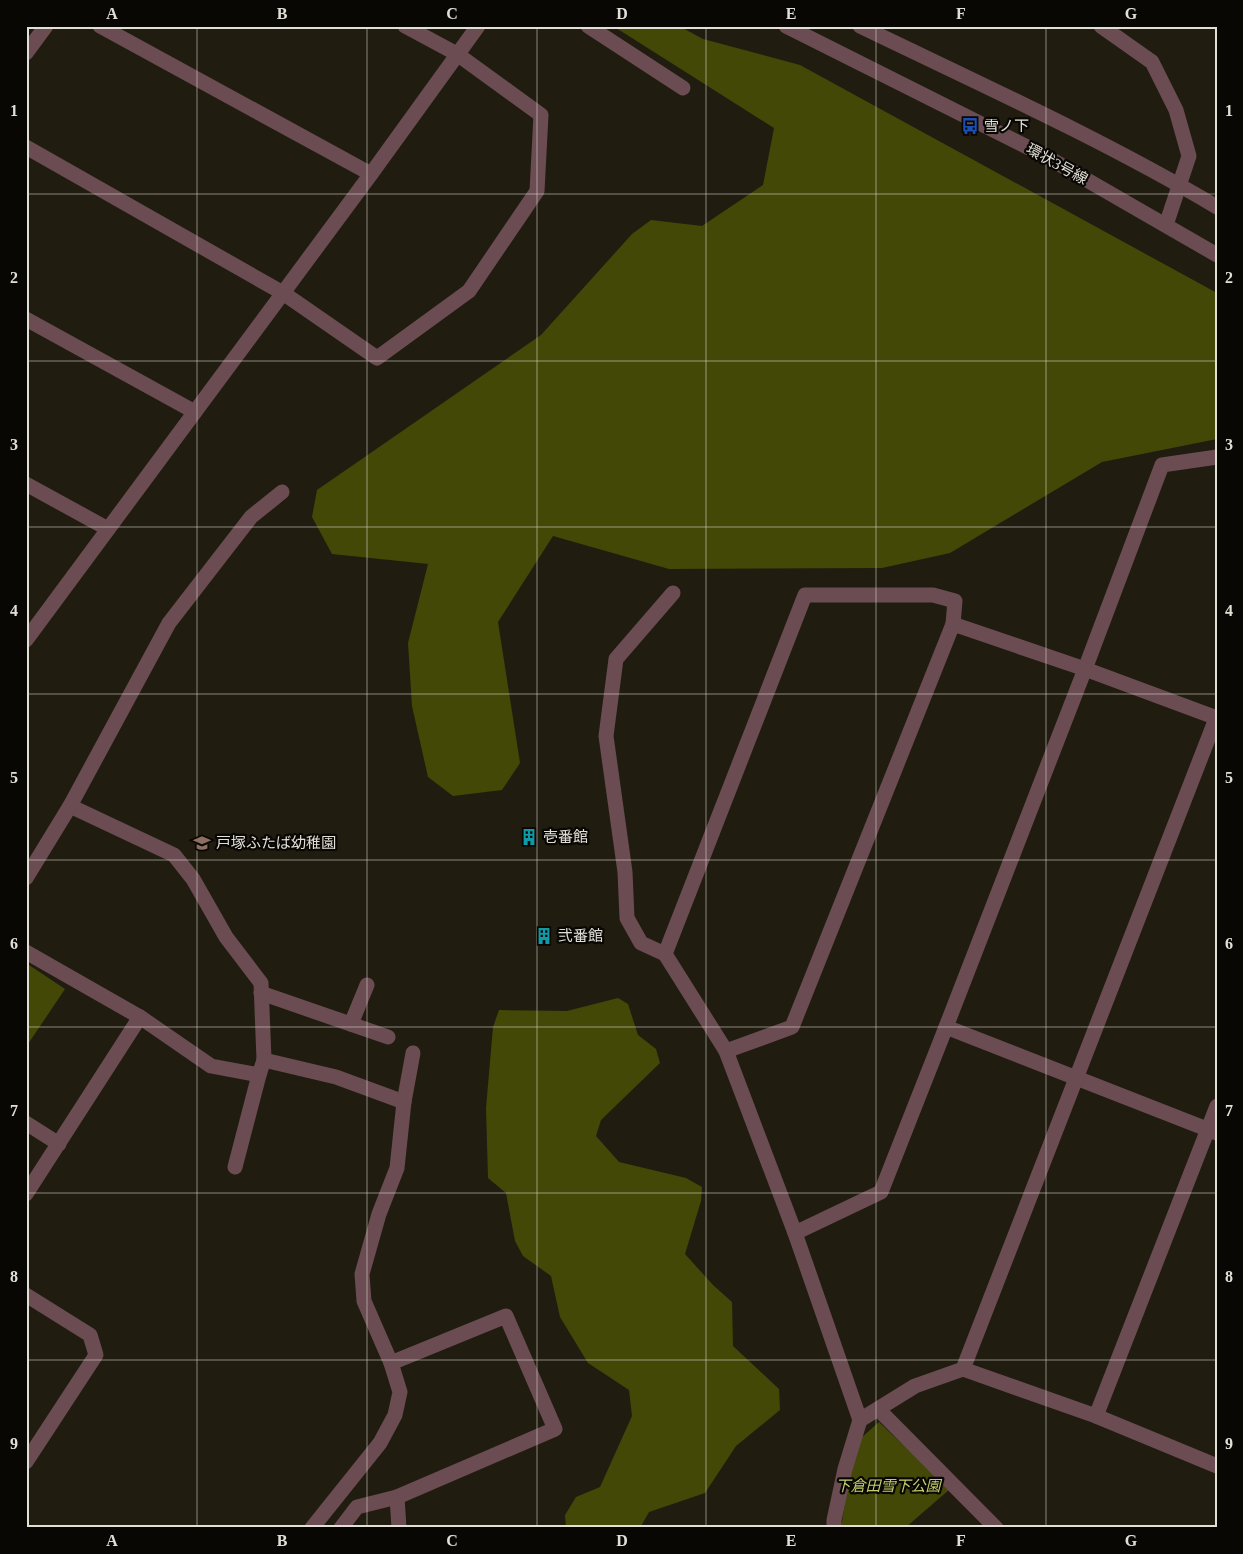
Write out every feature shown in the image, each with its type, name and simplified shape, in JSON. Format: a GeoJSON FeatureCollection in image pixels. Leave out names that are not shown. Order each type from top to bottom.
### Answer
{"type":"FeatureCollection","features":[{"type":"Feature","properties":{"kind":"street"},"geometry":{"type":"LineString","coordinates":[[26,53],[46,26]]}},
{"type":"Feature","properties":{"kind":"street"},"geometry":{"type":"LineString","coordinates":[[100,26],[371,174]]}},
{"type":"Feature","properties":{"kind":"street"},"geometry":{"type":"LineString","coordinates":[[26,147],[283,293],[377,358],[469,292],[537,191],[541,115],[457,54],[405,26]]}},
{"type":"Feature","properties":{"kind":"street"},"geometry":{"type":"LineString","coordinates":[[26,640],[371,174],[478,26]]}},
{"type":"Feature","properties":{"kind":"street"},"geometry":{"type":"LineString","coordinates":[[588,26],[683,88]]}},
{"type":"Feature","properties":{"kind":"street","name":"環状3号線"},"geometry":{"type":"LineString","coordinates":[[786,26],[1047,157],[1217,255]]}},
{"type":"Feature","properties":{"kind":"street"},"geometry":{"type":"LineString","coordinates":[[860,26],[1052,118],[1179,184],[1217,207]]}},
{"type":"Feature","properties":{"kind":"street"},"geometry":{"type":"LineString","coordinates":[[1101,26],[1152,62],[1176,110],[1189,156],[1166,225]]}},
{"type":"Feature","properties":{"kind":"street"},"geometry":{"type":"LineString","coordinates":[[26,319],[195,412]]}},
{"type":"Feature","properties":{"kind":"street"},"geometry":{"type":"LineString","coordinates":[[795,1233],[881,1192],[1086,669],[1162,465],[1217,457]]}},
{"type":"Feature","properties":{"kind":"street"},"geometry":{"type":"LineString","coordinates":[[26,484],[108,530]]}},
{"type":"Feature","properties":{"kind":"street"},"geometry":{"type":"LineString","coordinates":[[26,878],[70,806],[169,623],[251,517],[282,492]]}},
{"type":"Feature","properties":{"kind":"street"},"geometry":{"type":"LineString","coordinates":[[673,593],[616,660],[606,736],[626,872],[627,918],[641,943],[665,954],[726,1052],[795,1233],[860,1420],[845,1470],[834,1528]]}},
{"type":"Feature","properties":{"kind":"street"},"geometry":{"type":"LineString","coordinates":[[665,954],[805,595],[934,595],[955,602],[953,624],[792,1027],[726,1052]]}},
{"type":"Feature","properties":{"kind":"street"},"geometry":{"type":"LineString","coordinates":[[953,624],[1086,669],[1217,717],[963,1369]]}},
{"type":"Feature","properties":{"kind":"street"},"geometry":{"type":"LineString","coordinates":[[70,806],[174,855],[193,879],[226,937],[261,983],[264,1060],[235,1167]]}},
{"type":"Feature","properties":{"kind":"street"},"geometry":{"type":"LineString","coordinates":[[26,952],[140,1017],[211,1066],[259,1074]]}},
{"type":"Feature","properties":{"kind":"street"},"geometry":{"type":"LineString","coordinates":[[351,1024],[367,985]]}},
{"type":"Feature","properties":{"kind":"street"},"geometry":{"type":"LineString","coordinates":[[261,993],[388,1037]]}},
{"type":"Feature","properties":{"kind":"street"},"geometry":{"type":"LineString","coordinates":[[26,1194],[140,1017]]}},
{"type":"Feature","properties":{"kind":"street"},"geometry":{"type":"LineString","coordinates":[[946,1026],[1212,1132]]}},
{"type":"Feature","properties":{"kind":"street"},"geometry":{"type":"LineString","coordinates":[[312,1528],[380,1444],[395,1415],[400,1392],[391,1364],[364,1301],[362,1274],[379,1214],[397,1168],[404,1102],[413,1053]]}},
{"type":"Feature","properties":{"kind":"street"},"geometry":{"type":"LineString","coordinates":[[264,1060],[336,1077],[404,1102]]}},
{"type":"Feature","properties":{"kind":"street"},"geometry":{"type":"LineString","coordinates":[[1096,1416],[1212,1132],[1217,1106]]}},
{"type":"Feature","properties":{"kind":"street"},"geometry":{"type":"LineString","coordinates":[[26,1123],[59,1144]]}},
{"type":"Feature","properties":{"kind":"street"},"geometry":{"type":"LineString","coordinates":[[26,1295],[90,1335],[96,1355],[26,1462]]}},
{"type":"Feature","properties":{"kind":"street"},"geometry":{"type":"LineString","coordinates":[[341,1528],[358,1507],[398,1497],[555,1429],[506,1316],[391,1364]]}},
{"type":"Feature","properties":{"kind":"street"},"geometry":{"type":"LineString","coordinates":[[860,1420],[915,1386],[963,1369],[1096,1416],[1217,1466]]}},
{"type":"Feature","properties":{"kind":"street"},"geometry":{"type":"LineString","coordinates":[[878,1410],[996,1528]]}},
{"type":"Feature","properties":{"kind":"street"},"geometry":{"type":"LineString","coordinates":[[398,1497],[399,1528]]}},
{"type":"Feature","properties":{"kind":"green space"},"geometry":{"type":"Polygon","coordinates":[[[613,26],[679,26],[703,39],[800,65],[1217,293],[1217,439],[1102,462],[950,553],[882,568],[669,569],[553,536],[498,622],[520,763],[502,790],[453,796],[428,777],[412,706],[408,643],[428,564],[332,554],[312,517],[317,490],[541,335],[632,234],[651,220],[702,226],[763,185],[774,128],[613,26]]]}},
{"type":"Feature","properties":{"kind":"green space"},"geometry":{"type":"Polygon","coordinates":[[[26,963],[65,989],[26,1047],[26,963]]]}},
{"type":"Feature","properties":{"kind":"green space"},"geometry":{"type":"Polygon","coordinates":[[[618,998],[628,1004],[638,1035],[656,1049],[660,1063],[601,1120],[596,1136],[619,1162],[686,1178],[702,1187],[701,1201],[685,1254],[713,1285],[732,1302],[733,1346],[779,1389],[780,1410],[736,1446],[705,1493],[649,1512],[640,1528],[566,1528],[565,1515],[576,1497],[600,1487],[632,1416],[629,1390],[588,1363],[560,1317],[551,1276],[523,1256],[515,1241],[506,1193],[488,1178],[486,1108],[493,1027],[499,1010],[567,1011],[618,998]]]}},
{"type":"Feature","properties":{"kind":"green space","name":"下倉田雪下公園"},"geometry":{"type":"Polygon","coordinates":[[[879,1422],[950,1489],[905,1528],[841,1528],[850,1470],[861,1438],[879,1422]]]}},
{"type":"Feature","properties":{"kind":"place","name":"雪ノ下"},"geometry":{"type":"Point","coordinates":[970,126]}},
{"type":"Feature","properties":{"kind":"place","name":"壱番館"},"geometry":{"type":"Point","coordinates":[529,837]}},
{"type":"Feature","properties":{"kind":"place","name":"戸塚ふたば幼稚園"},"geometry":{"type":"Point","coordinates":[202,843]}},
{"type":"Feature","properties":{"kind":"place","name":"弐番館"},"geometry":{"type":"Point","coordinates":[544,936]}}]}
